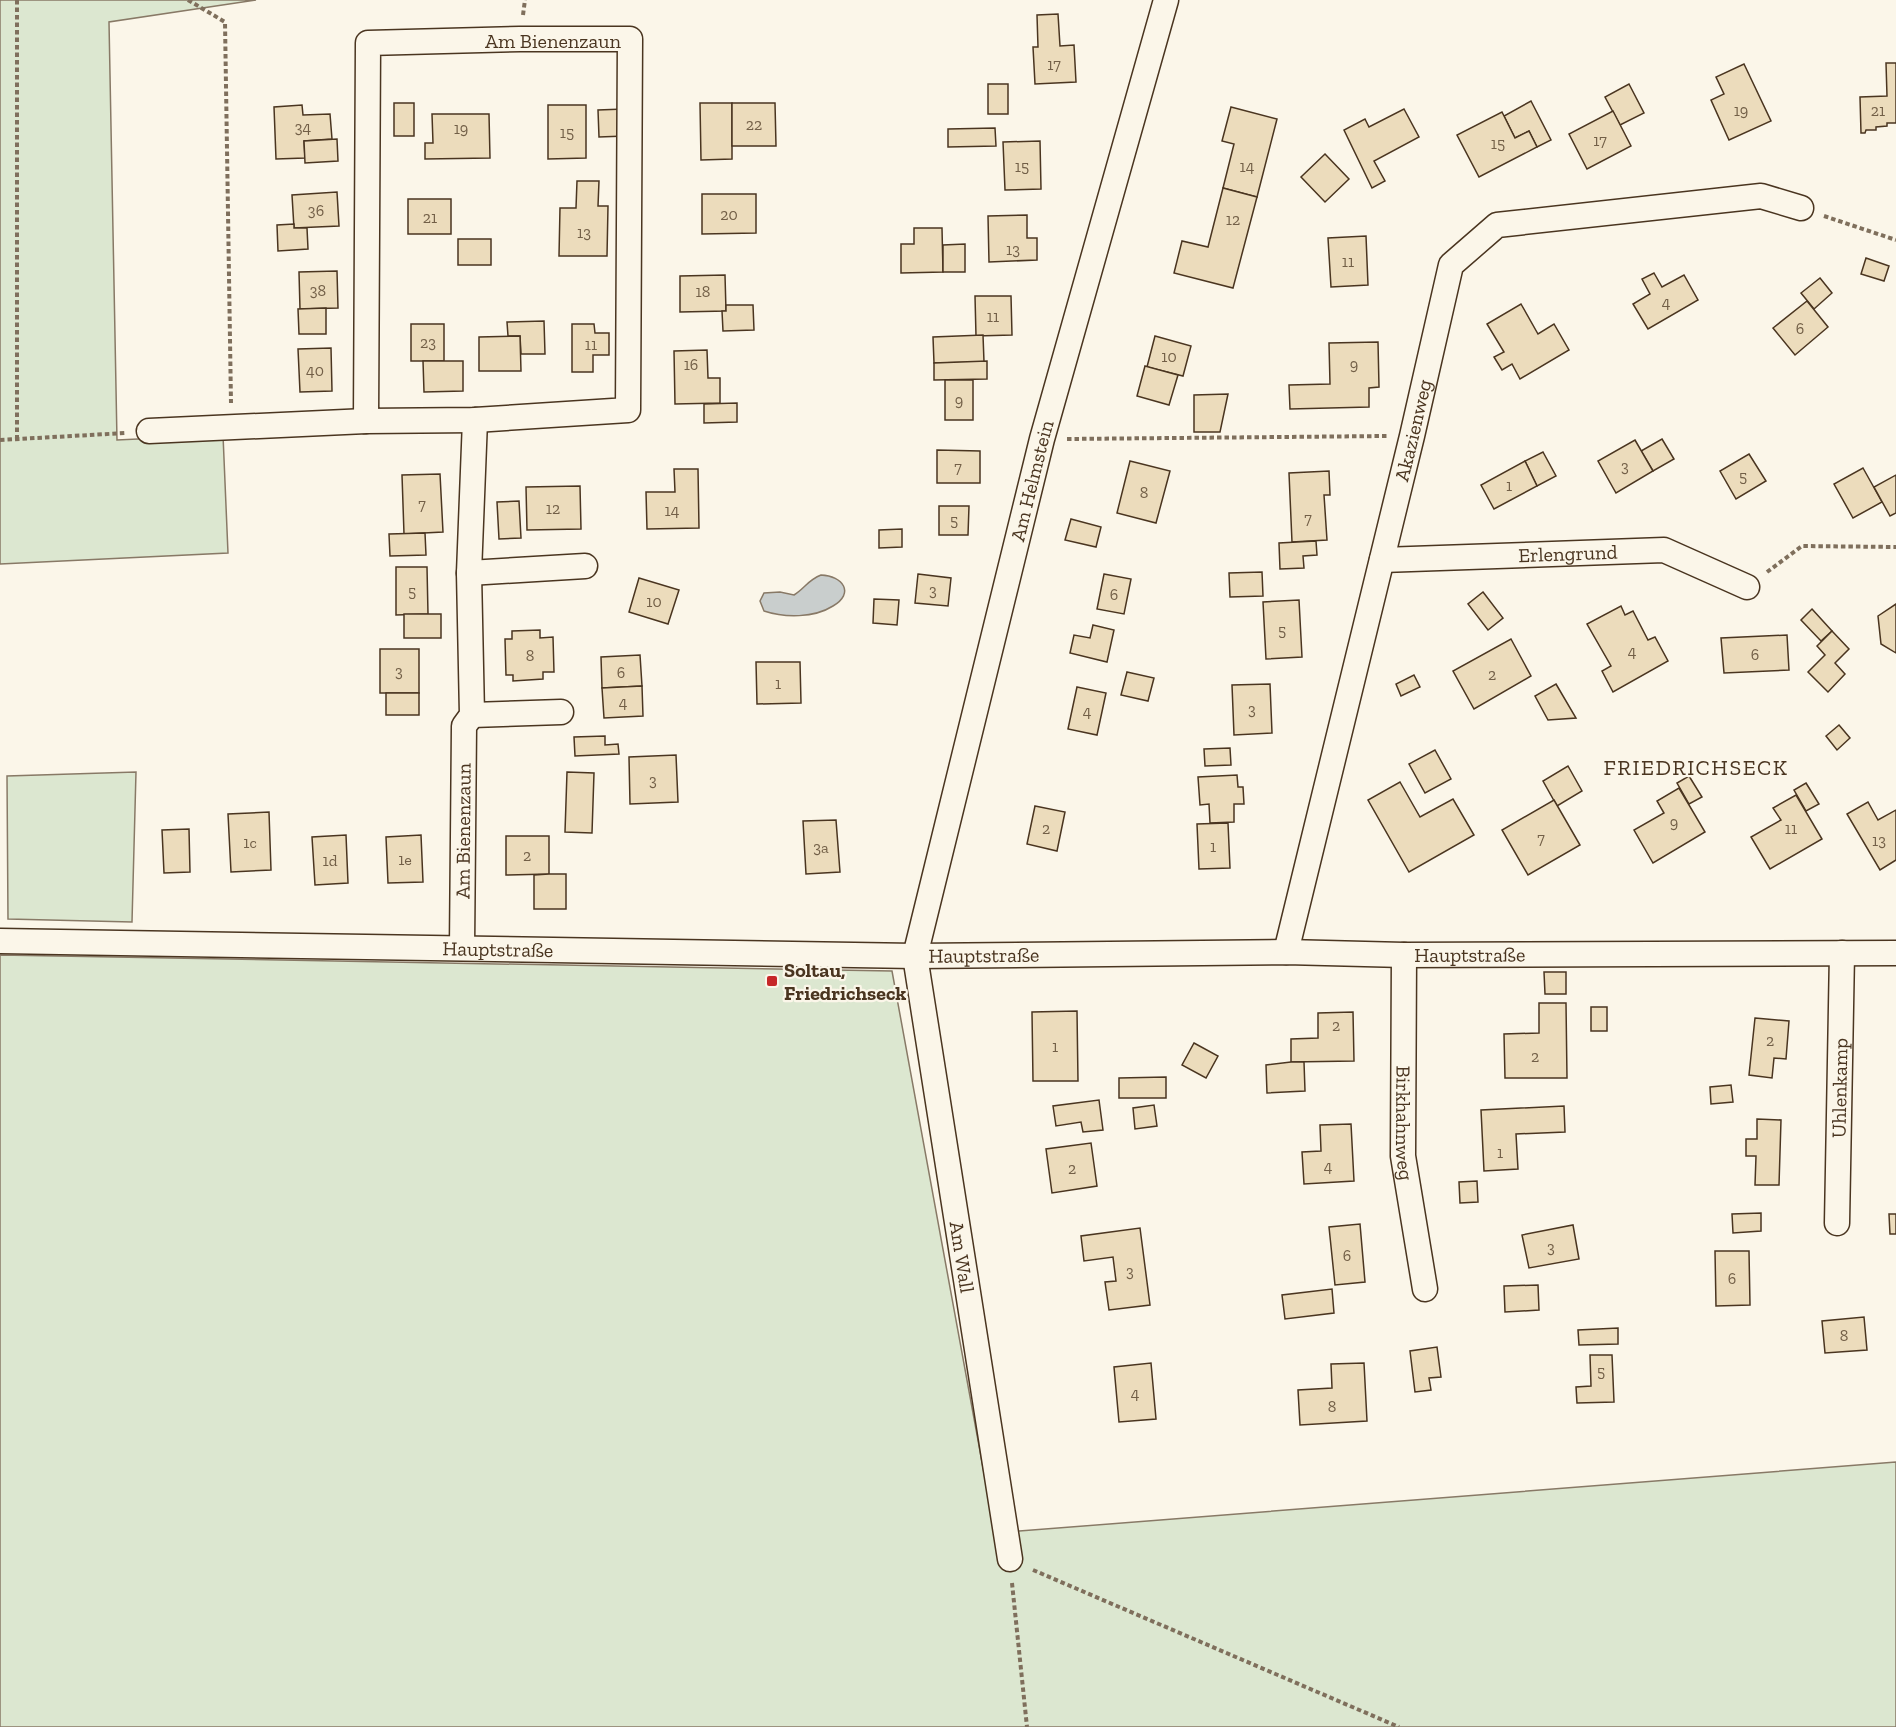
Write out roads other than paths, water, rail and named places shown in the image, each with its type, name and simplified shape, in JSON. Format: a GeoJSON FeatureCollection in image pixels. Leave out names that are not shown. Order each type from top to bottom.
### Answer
{"type":"FeatureCollection","features":[{"type":"Feature","properties":{"kind":"street","name":"Am Helmstein"},"geometry":{"type":"LineString","coordinates":[[915,956],[1041,439],[1165,5]]}},
{"type":"Feature","properties":{"kind":"street","name":"Am Bienenzaun"},"geometry":{"type":"LineString","coordinates":[[149,431],[366,421],[475,420],[628,410],[630,39],[368,43],[366,421]]}},
{"type":"Feature","properties":{"kind":"street","name":"Akazienweg"},"geometry":{"type":"LineString","coordinates":[[1287,952],[1451,265],[1497,225],[1761,196],[1801,208]]}},
{"type":"Feature","properties":{"kind":"street","name":"Am Bienenzaun"},"geometry":{"type":"LineString","coordinates":[[462,948],[464,726],[472,715],[469,573],[475,420]]}},
{"type":"Feature","properties":{"kind":"street","name":"Erlengrund"},"geometry":{"type":"LineString","coordinates":[[1382,560],[1664,550],[1747,586]]}},
{"type":"Feature","properties":{"kind":"street"},"geometry":{"type":"LineString","coordinates":[[469,573],[585,566]]}},
{"type":"Feature","properties":{"kind":"street"},"geometry":{"type":"LineString","coordinates":[[472,715],[561,712]]}},
{"type":"Feature","properties":{"kind":"street","name":"Hauptstraße"},"geometry":{"type":"LineString","coordinates":[[0,941],[915,956],[1287,952],[1404,954],[1896,953]]}},
{"type":"Feature","properties":{"kind":"street","name":"Uhlenkamp"},"geometry":{"type":"LineString","coordinates":[[1837,1223],[1842,953]]}},
{"type":"Feature","properties":{"kind":"street","name":"Birkhahnweg"},"geometry":{"type":"LineString","coordinates":[[1404,954],[1403,1156],[1425,1289]]}},
{"type":"Feature","properties":{"kind":"street","name":"Am Wall"},"geometry":{"type":"LineString","coordinates":[[915,956],[1010,1559]]}},
{"type":"Feature","properties":{"kind":"place","name":"Soltau, Friedrichseck"},"geometry":{"type":"Point","coordinates":[772,981]}},
{"type":"Feature","properties":{"kind":"district","name":"FRIEDRICHSECK"},"geometry":{"type":"Point","coordinates":[1696,767]}}]}
